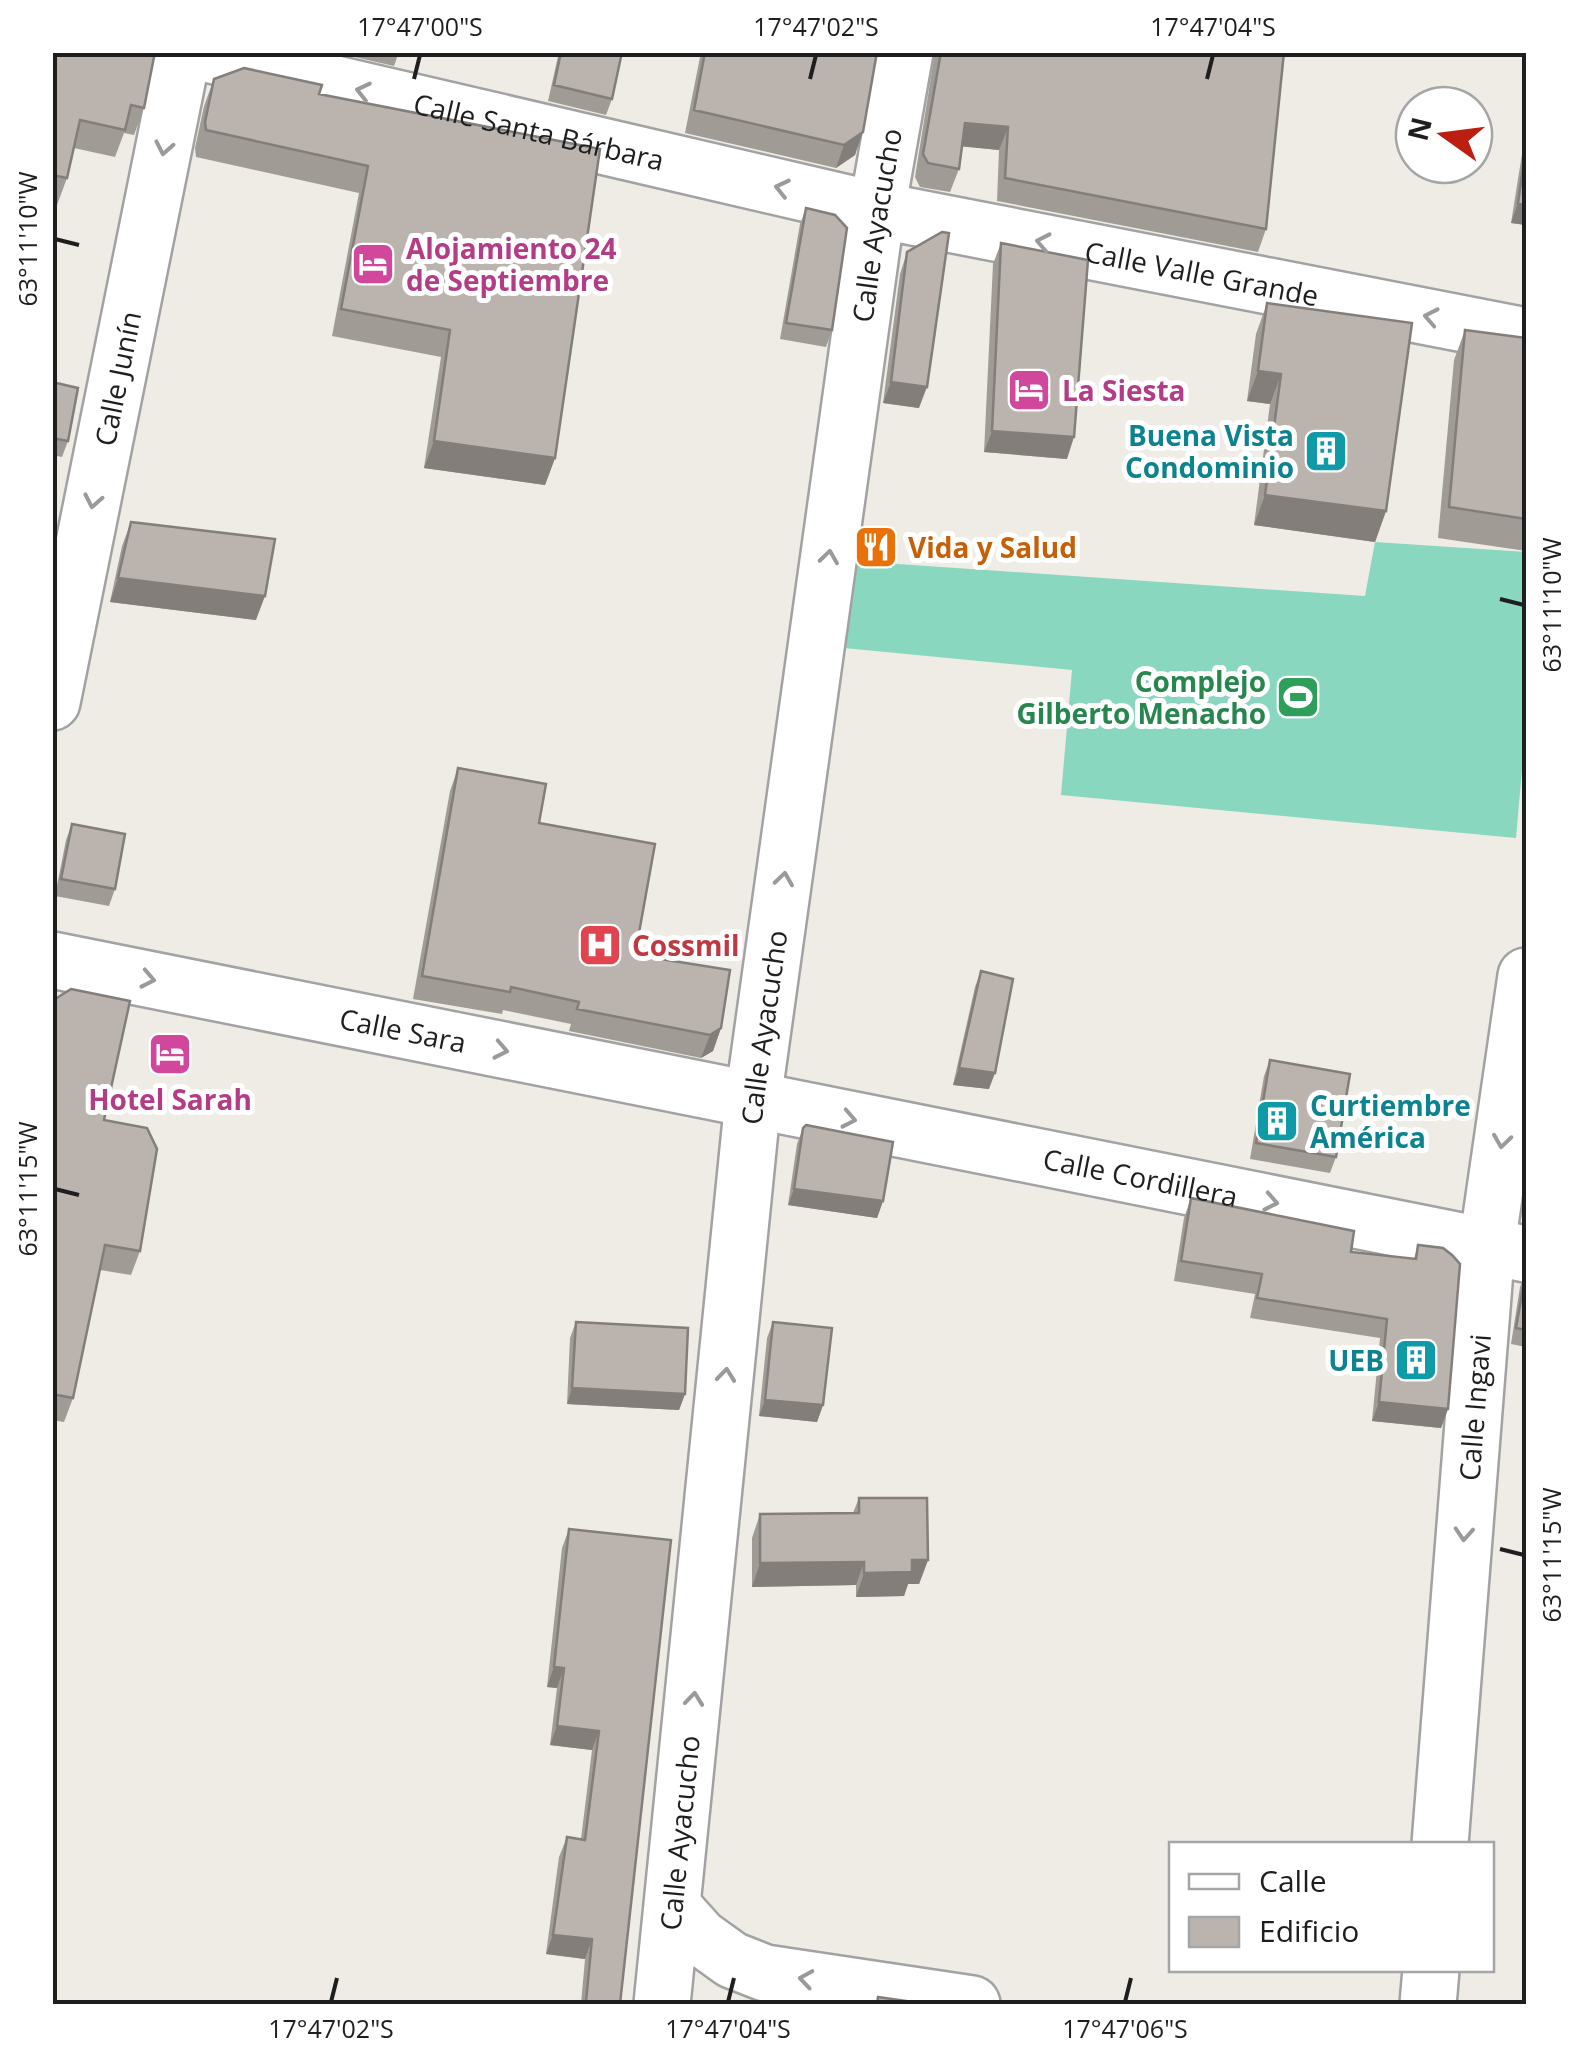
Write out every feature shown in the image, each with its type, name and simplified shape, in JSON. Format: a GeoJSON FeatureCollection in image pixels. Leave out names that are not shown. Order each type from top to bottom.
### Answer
{"type":"FeatureCollection","features":[{"type":"Feature","properties":{"kind":"street","name":"Calle Junín"},"geometry":{"type":"LineString","coordinates":[[52,702],[183,52]]}},
{"type":"Feature","properties":{"kind":"street","name":"Calle Santa Bárbara"},"geometry":{"type":"LineString","coordinates":[[198,52],[877,210]]}},
{"type":"Feature","properties":{"kind":"street","name":"Calle Ayacucho"},"geometry":{"type":"LineString","coordinates":[[662,2004],[753,1100],[877,210],[906,52]]}},
{"type":"Feature","properties":{"kind":"street","name":"Calle Valle Grande"},"geometry":{"type":"LineString","coordinates":[[877,210],[1526,336]]}},
{"type":"Feature","properties":{"kind":"street","name":"Calle Sara"},"geometry":{"type":"LineString","coordinates":[[52,960],[753,1100]]}},
{"type":"Feature","properties":{"kind":"street","name":"Calle Ingavi"},"geometry":{"type":"LineString","coordinates":[[1440,1842],[1507,1250],[1526,976]]}},
{"type":"Feature","properties":{"kind":"street","name":"Calle Cordillera"},"geometry":{"type":"LineString","coordinates":[[753,1100],[1507,1250]]}},
{"type":"Feature","properties":{"kind":"street"},"geometry":{"type":"LineString","coordinates":[[673,1907],[700,1937],[732,1960],[765,1973],[972,2004]]}},
{"type":"Feature","properties":{"kind":"street"},"geometry":{"type":"LineString","coordinates":[[1428,2004],[1431,1972]]}},
{"type":"Feature","properties":{"kind":"green space","name":"Complejo Gilberto Menacho"},"geometry":{"type":"Polygon","coordinates":[[[1375,542],[1526,552],[1526,724],[1516,838],[1061,795],[1072,670],[844,648],[854,561],[1365,596],[1375,542]]]}},
{"type":"Feature","properties":{"kind":"building"},"geometry":{"type":"Polygon","coordinates":[[[52,52],[155,52],[144,108],[131,105],[125,130],[80,120],[67,178],[52,175],[52,52]]]}},
{"type":"Feature","properties":{"kind":"building"},"geometry":{"type":"Polygon","coordinates":[[[561,52],[622,52],[612,99],[554,85],[561,52]]]}},
{"type":"Feature","properties":{"kind":"building"},"geometry":{"type":"Polygon","coordinates":[[[705,52],[877,52],[863,132],[844,145],[694,110],[705,52]]]}},
{"type":"Feature","properties":{"kind":"building"},"geometry":{"type":"Polygon","coordinates":[[[941,52],[1284,52],[1266,229],[1005,178],[1008,127],[965,123],[959,169],[928,163],[923,154],[941,52]]]}},
{"type":"Feature","properties":{"kind":"building"},"geometry":{"type":"Polygon","coordinates":[[[244,68],[322,85],[319,94],[600,149],[555,458],[434,441],[450,330],[341,309],[368,166],[206,130],[214,79],[244,68]]]}},
{"type":"Feature","properties":{"kind":"building"},"geometry":{"type":"Polygon","coordinates":[[[1526,148],[1526,205],[1518,203],[1526,148]]]}},
{"type":"Feature","properties":{"kind":"building"},"geometry":{"type":"Polygon","coordinates":[[[806,208],[835,215],[847,228],[832,330],[786,323],[806,208]]]}},
{"type":"Feature","properties":{"kind":"building"},"geometry":{"type":"Polygon","coordinates":[[[942,232],[949,233],[927,387],[891,382],[907,252],[942,232]]]}},
{"type":"Feature","properties":{"kind":"building","name":"La Siesta"},"geometry":{"type":"Polygon","coordinates":[[[1001,243],[1088,260],[1074,437],[992,431],[1001,243]]]}},
{"type":"Feature","properties":{"kind":"building","name":"Buena Vista Condominio"},"geometry":{"type":"Polygon","coordinates":[[[1267,303],[1412,323],[1386,511],[1265,495],[1281,374],[1258,371],[1267,303]]]}},
{"type":"Feature","properties":{"kind":"building"},"geometry":{"type":"Polygon","coordinates":[[[1465,330],[1526,338],[1526,519],[1449,507],[1465,330]]]}},
{"type":"Feature","properties":{"kind":"building"},"geometry":{"type":"Polygon","coordinates":[[[52,382],[78,388],[68,441],[52,438],[52,382]]]}},
{"type":"Feature","properties":{"kind":"building"},"geometry":{"type":"Polygon","coordinates":[[[131,522],[275,539],[265,596],[118,578],[131,522]]]}},
{"type":"Feature","properties":{"kind":"building"},"geometry":{"type":"Polygon","coordinates":[[[458,768],[546,784],[539,823],[655,844],[635,955],[730,970],[721,1028],[710,1035],[577,1009],[579,1002],[511,987],[510,992],[422,976],[458,768]]]}},
{"type":"Feature","properties":{"kind":"building"},"geometry":{"type":"Polygon","coordinates":[[[72,824],[125,834],[115,889],[61,879],[72,824]]]}},
{"type":"Feature","properties":{"kind":"building"},"geometry":{"type":"Polygon","coordinates":[[[981,971],[1013,979],[995,1073],[959,1068],[981,971]]]}},
{"type":"Feature","properties":{"kind":"building"},"geometry":{"type":"Polygon","coordinates":[[[71,989],[130,1001],[104,1120],[147,1128],[157,1149],[140,1251],[105,1245],[73,1398],[52,1394],[52,1001],[71,989]]]}},
{"type":"Feature","properties":{"kind":"building"},"geometry":{"type":"Polygon","coordinates":[[[1270,1060],[1350,1074],[1336,1157],[1256,1143],[1270,1060]]]}},
{"type":"Feature","properties":{"kind":"building"},"geometry":{"type":"Polygon","coordinates":[[[806,1125],[893,1142],[883,1201],[794,1189],[806,1125]]]}},
{"type":"Feature","properties":{"kind":"building"},"geometry":{"type":"Polygon","coordinates":[[[1191,1198],[1354,1231],[1351,1252],[1416,1259],[1418,1245],[1443,1248],[1452,1255],[1460,1264],[1448,1409],[1379,1402],[1387,1319],[1257,1298],[1262,1274],[1181,1261],[1191,1198]]]}},
{"type":"Feature","properties":{"kind":"building"},"geometry":{"type":"Polygon","coordinates":[[[1526,1271],[1526,1330],[1516,1328],[1526,1271]]]}},
{"type":"Feature","properties":{"kind":"building"},"geometry":{"type":"Polygon","coordinates":[[[576,1322],[688,1328],[685,1394],[572,1388],[576,1322]]]}},
{"type":"Feature","properties":{"kind":"building"},"geometry":{"type":"Polygon","coordinates":[[[773,1322],[832,1328],[823,1405],[765,1400],[773,1322]]]}},
{"type":"Feature","properties":{"kind":"building"},"geometry":{"type":"Polygon","coordinates":[[[859,1498],[927,1498],[928,1560],[912,1560],[912,1572],[864,1573],[864,1562],[760,1563],[760,1514],[859,1513],[859,1498]]]}},
{"type":"Feature","properties":{"kind":"building"},"geometry":{"type":"Polygon","coordinates":[[[569,1529],[671,1540],[620,2004],[586,2002],[592,1939],[553,1935],[567,1837],[585,1840],[599,1731],[557,1726],[564,1668],[554,1667],[569,1529]]]}},
{"type":"Feature","properties":{"kind":"building"},"geometry":{"type":"Polygon","coordinates":[[[878,1997],[927,2004],[877,2004],[878,1997]]]}},
{"type":"Feature","properties":{"kind":"place","name":"Alojamiento 24 de Septiembre"},"geometry":{"type":"Point","coordinates":[373,264]}},
{"type":"Feature","properties":{"kind":"place","name":"La Siesta"},"geometry":{"type":"Point","coordinates":[1029,390]}},
{"type":"Feature","properties":{"kind":"place","name":"Buena Vista Condominio"},"geometry":{"type":"Point","coordinates":[1326,451]}},
{"type":"Feature","properties":{"kind":"place","name":"Vida y Salud"},"geometry":{"type":"Point","coordinates":[876,547]}},
{"type":"Feature","properties":{"kind":"place","name":"Complejo Gilberto Menacho"},"geometry":{"type":"Point","coordinates":[1298,697]}},
{"type":"Feature","properties":{"kind":"place","name":"Cossmil"},"geometry":{"type":"Point","coordinates":[600,945]}},
{"type":"Feature","properties":{"kind":"place","name":"Hotel Sarah"},"geometry":{"type":"Point","coordinates":[170,1054]}},
{"type":"Feature","properties":{"kind":"place","name":"Curtiembre América"},"geometry":{"type":"Point","coordinates":[1277,1121]}},
{"type":"Feature","properties":{"kind":"place","name":"UEB"},"geometry":{"type":"Point","coordinates":[1416,1360]}}]}
